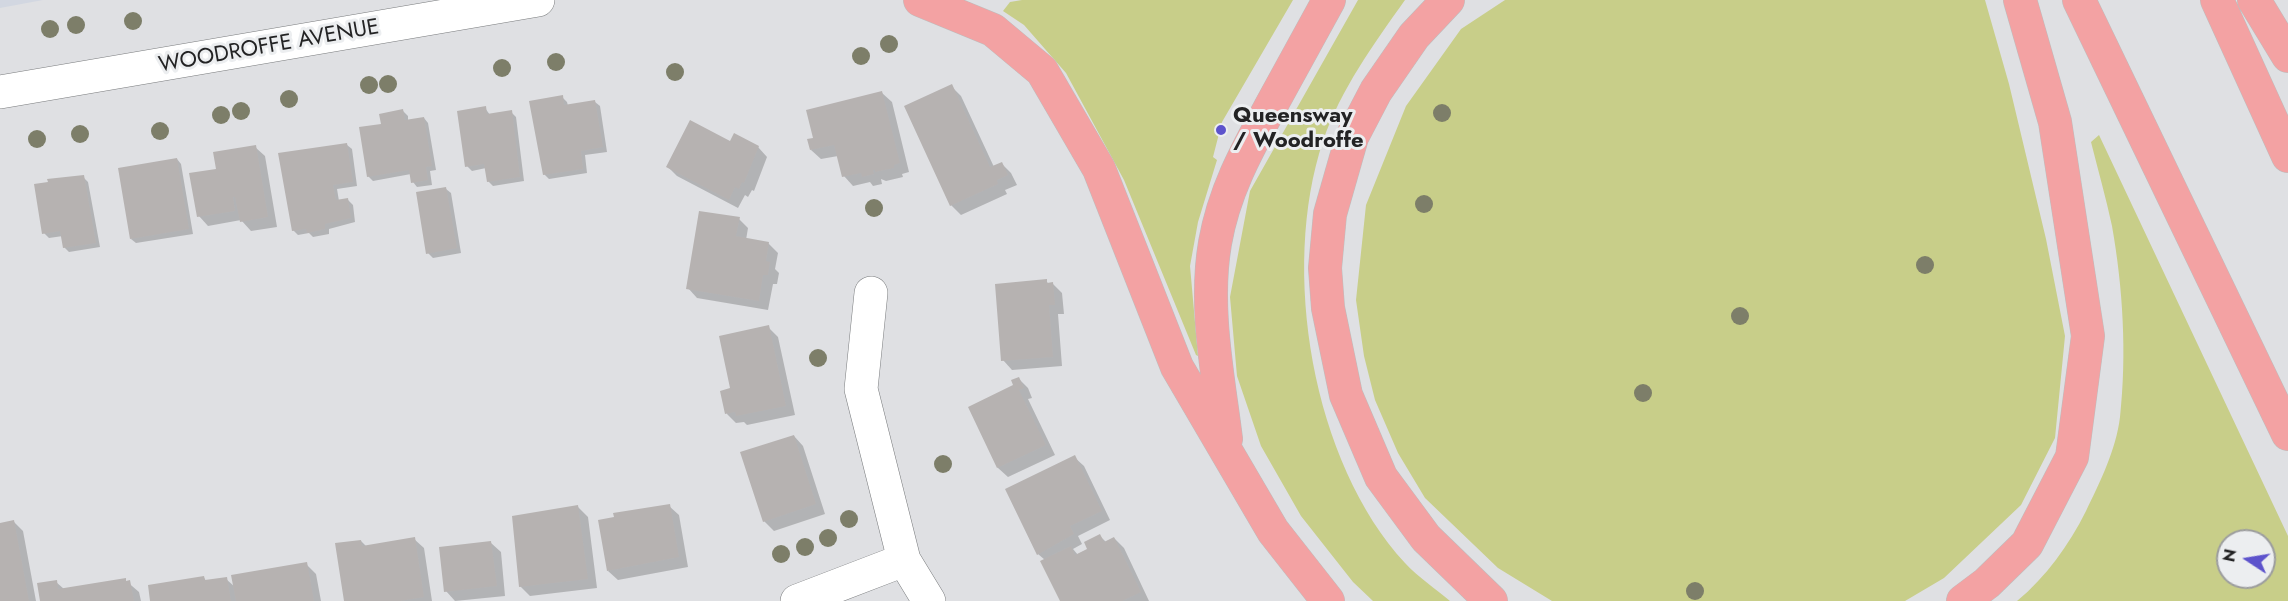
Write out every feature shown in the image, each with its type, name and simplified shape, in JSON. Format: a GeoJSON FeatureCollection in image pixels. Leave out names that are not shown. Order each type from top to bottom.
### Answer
{"type":"FeatureCollection","features":[{"type":"Feature","properties":{"kind":"highway"},"geometry":{"type":"LineString","coordinates":[[920,0],[993,30],[1042,71],[1099,169],[1177,367],[1273,531],[1328,601]]}},
{"type":"Feature","properties":{"kind":"highway"},"geometry":{"type":"LineString","coordinates":[[1228,452],[1213,333],[1212,292],[1215,244],[1223,207],[1236,170],[1329,0]]}},
{"type":"Feature","properties":{"kind":"highway"},"geometry":{"type":"LineString","coordinates":[[1448,0],[1414,36],[1376,91],[1352,136],[1330,214],[1324,268],[1328,308],[1346,395],[1381,477],[1426,538],[1491,601]]}},
{"type":"Feature","properties":{"kind":"highway"},"geometry":{"type":"LineString","coordinates":[[1963,601],[1987,583],[2027,544],[2072,458],[2088,336],[2055,122],[2020,0]]}},
{"type":"Feature","properties":{"kind":"highway"},"geometry":{"type":"LineString","coordinates":[[2079,0],[2288,434]]}},
{"type":"Feature","properties":{"kind":"highway"},"geometry":{"type":"LineString","coordinates":[[2217,0],[2288,156]]}},
{"type":"Feature","properties":{"kind":"highway"},"geometry":{"type":"LineString","coordinates":[[2254,0],[2288,56]]}},
{"type":"Feature","properties":{"kind":"main road","name":"WOODROFFE AVENUE"},"geometry":{"type":"LineString","coordinates":[[0,92],[538,0]]}},
{"type":"Feature","properties":{"kind":"main road"},"geometry":{"type":"LineString","coordinates":[[871,293],[861,389],[904,560],[929,601]]}},
{"type":"Feature","properties":{"kind":"main road"},"geometry":{"type":"LineString","coordinates":[[797,601],[904,560]]}},
{"type":"Feature","properties":{"kind":"shaded area"},"geometry":{"type":"Polygon","coordinates":[[[0,0],[43,0],[0,8],[0,0]]]}},
{"type":"Feature","properties":{"kind":"green space"},"geometry":{"type":"Polygon","coordinates":[[[1022,0],[1293,0],[1222,122],[1213,157],[1217,160],[1198,222],[1190,266],[1198,356],[1124,180],[1066,73],[1024,25],[1003,11],[1010,2],[1022,0]]]}},
{"type":"Feature","properties":{"kind":"green space"},"geometry":{"type":"Polygon","coordinates":[[[1358,0],[1405,0],[1348,85],[1339,103],[1323,141],[1310,192],[1305,247],[1306,305],[1313,362],[1327,419],[1347,473],[1373,521],[1405,563],[1450,601],[1373,601],[1353,582],[1301,516],[1261,446],[1237,376],[1230,297],[1250,191],[1358,0]]]}},
{"type":"Feature","properties":{"kind":"green space"},"geometry":{"type":"Polygon","coordinates":[[[1505,0],[1985,0],[2009,84],[2046,239],[2065,336],[2055,438],[2021,505],[1944,578],[1905,601],[1552,601],[1498,568],[1425,498],[1398,453],[1375,400],[1364,356],[1356,300],[1366,205],[1406,106],[1461,29],[1505,0]]]}},
{"type":"Feature","properties":{"kind":"green space"},"geometry":{"type":"Polygon","coordinates":[[[2099,135],[2288,536],[2288,601],[2017,601],[2047,571],[2079,524],[2097,489],[2115,442],[2122,393],[2123,321],[2112,226],[2091,142],[2099,135]]]}},
{"type":"Feature","properties":{"kind":"building"},"geometry":{"type":"Polygon","coordinates":[[[952,84],[990,167],[1002,162],[1008,175],[997,180],[998,184],[950,206],[904,106],[952,84]]]}},
{"type":"Feature","properties":{"kind":"building"},"geometry":{"type":"Polygon","coordinates":[[[882,91],[900,163],[894,165],[894,168],[875,172],[873,170],[874,174],[862,177],[861,173],[842,177],[834,145],[810,150],[807,139],[813,138],[806,110],[882,91]]]}},
{"type":"Feature","properties":{"kind":"building"},"geometry":{"type":"Polygon","coordinates":[[[563,95],[564,105],[595,100],[603,147],[581,151],[583,169],[543,175],[529,101],[563,95]]]}},
{"type":"Feature","properties":{"kind":"building"},"geometry":{"type":"Polygon","coordinates":[[[486,106],[487,114],[512,110],[520,177],[487,182],[484,164],[465,167],[457,111],[486,106]]]}},
{"type":"Feature","properties":{"kind":"building"},"geometry":{"type":"Polygon","coordinates":[[[403,109],[405,120],[424,117],[432,166],[426,167],[428,180],[411,183],[409,170],[367,177],[359,127],[381,124],[379,114],[403,109]]]}},
{"type":"Feature","properties":{"kind":"building"},"geometry":{"type":"Polygon","coordinates":[[[690,120],[730,141],[734,133],[759,146],[744,183],[742,182],[739,189],[735,187],[729,200],[666,167],[690,120]]]}},
{"type":"Feature","properties":{"kind":"building"},"geometry":{"type":"Polygon","coordinates":[[[347,143],[353,182],[333,185],[336,200],[348,198],[351,218],[325,224],[325,229],[307,233],[306,229],[292,231],[278,153],[347,143]]]}},
{"type":"Feature","properties":{"kind":"building"},"geometry":{"type":"Polygon","coordinates":[[[256,145],[268,217],[240,222],[235,197],[233,197],[235,211],[197,217],[189,173],[216,169],[213,152],[256,145]]]}},
{"type":"Feature","properties":{"kind":"building"},"geometry":{"type":"Polygon","coordinates":[[[177,158],[189,229],[130,239],[118,168],[177,158]]]}},
{"type":"Feature","properties":{"kind":"building"},"geometry":{"type":"Polygon","coordinates":[[[84,175],[96,243],[63,248],[60,231],[42,234],[34,184],[48,182],[47,179],[84,175]]]}},
{"type":"Feature","properties":{"kind":"building"},"geometry":{"type":"Polygon","coordinates":[[[446,187],[457,248],[426,254],[416,192],[446,187]]]}},
{"type":"Feature","properties":{"kind":"building"},"geometry":{"type":"Polygon","coordinates":[[[699,211],[740,217],[736,236],[769,242],[766,261],[770,262],[768,275],[763,275],[759,301],[686,289],[699,211]]]}},
{"type":"Feature","properties":{"kind":"building"},"geometry":{"type":"Polygon","coordinates":[[[1047,279],[1047,283],[1053,282],[1055,305],[1049,305],[1053,357],[1001,361],[995,284],[1047,279]]]}},
{"type":"Feature","properties":{"kind":"building"},"geometry":{"type":"Polygon","coordinates":[[[769,325],[786,406],[736,416],[735,412],[725,414],[720,391],[730,388],[719,336],[769,325]]]}},
{"type":"Feature","properties":{"kind":"building"},"geometry":{"type":"Polygon","coordinates":[[[1019,377],[1024,388],[1019,390],[1046,445],[997,468],[968,407],[1013,385],[1011,380],[1019,377]]]}},
{"type":"Feature","properties":{"kind":"building"},"geometry":{"type":"Polygon","coordinates":[[[794,435],[816,504],[763,522],[740,452],[794,435]]]}},
{"type":"Feature","properties":{"kind":"building"},"geometry":{"type":"Polygon","coordinates":[[[1075,455],[1102,511],[1070,526],[1074,534],[1037,555],[1005,489],[1075,455]]]}},
{"type":"Feature","properties":{"kind":"building"},"geometry":{"type":"Polygon","coordinates":[[[670,504],[679,557],[607,571],[598,520],[614,517],[613,513],[670,504]]]}},
{"type":"Feature","properties":{"kind":"building"},"geometry":{"type":"Polygon","coordinates":[[[578,505],[588,579],[519,587],[512,516],[578,505]]]}},
{"type":"Feature","properties":{"kind":"building"},"geometry":{"type":"Polygon","coordinates":[[[14,520],[29,601],[0,601],[0,523],[14,520]]]}},
{"type":"Feature","properties":{"kind":"building"},"geometry":{"type":"Polygon","coordinates":[[[1100,534],[1104,542],[1114,537],[1141,592],[1122,601],[1060,601],[1040,561],[1071,546],[1075,555],[1087,549],[1084,542],[1100,534]]]}},
{"type":"Feature","properties":{"kind":"building"},"geometry":{"type":"Polygon","coordinates":[[[415,537],[424,597],[400,601],[344,601],[335,543],[361,540],[362,546],[415,537]]]}},
{"type":"Feature","properties":{"kind":"building"},"geometry":{"type":"Polygon","coordinates":[[[491,541],[497,586],[444,592],[439,547],[491,541]]]}},
{"type":"Feature","properties":{"kind":"building"},"geometry":{"type":"Polygon","coordinates":[[[307,562],[314,601],[236,601],[231,575],[307,562]]]}},
{"type":"Feature","properties":{"kind":"building"},"geometry":{"type":"Polygon","coordinates":[[[204,576],[205,580],[227,577],[231,601],[150,601],[148,585],[204,576]]]}},
{"type":"Feature","properties":{"kind":"building"},"geometry":{"type":"Polygon","coordinates":[[[126,578],[126,581],[130,580],[134,601],[40,601],[37,583],[57,580],[58,589],[126,578]]]}},
{"type":"Feature","properties":{"kind":"place","name":"Queensway / Woodroffe"},"geometry":{"type":"Point","coordinates":[1221,130]}}]}
